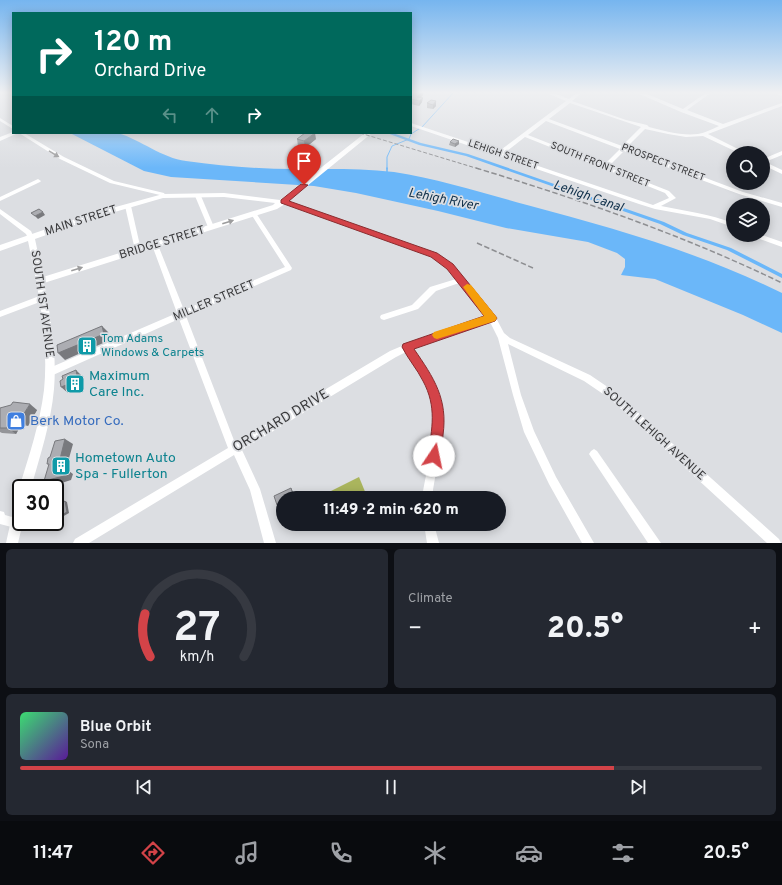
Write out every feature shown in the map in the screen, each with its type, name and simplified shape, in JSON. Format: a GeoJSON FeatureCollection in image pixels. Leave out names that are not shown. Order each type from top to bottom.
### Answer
{"type":"FeatureCollection","features":[{"type":"Feature","properties":{"kind":"main road","name":"BRIDGE STREET"},"geometry":{"type":"LineString","coordinates":[[40,281],[275,207],[368,134]]}},
{"type":"Feature","properties":{"kind":"main road","name":"SOUTH LEHIGH AVENUE"},"geometry":{"type":"LineString","coordinates":[[163,196],[237,196],[283,202]]}},
{"type":"Feature","properties":{"kind":"main road","name":"MAIN STREET"},"geometry":{"type":"LineString","coordinates":[[0,248],[92,216],[163,196]]}},
{"type":"Feature","properties":{"kind":"main road","name":"SOUTH 1ST AVENUE"},"geometry":{"type":"LineString","coordinates":[[27,479],[46,410],[50,372],[50,354],[40,281],[31,238]]}},
{"type":"Feature","properties":{"kind":"main road"},"geometry":{"type":"LineString","coordinates":[[12,543],[14,531]]}},
{"type":"Feature","properties":{"kind":"street"},"geometry":{"type":"LineString","coordinates":[[619,117],[667,133],[684,136],[697,136],[704,134],[746,117]]}},
{"type":"Feature","properties":{"kind":"street"},"geometry":{"type":"LineString","coordinates":[[698,117],[723,126]]}},
{"type":"Feature","properties":{"kind":"street"},"geometry":{"type":"LineString","coordinates":[[0,119],[12,127]]}},
{"type":"Feature","properties":{"kind":"street"},"geometry":{"type":"LineString","coordinates":[[499,154],[545,119]]}},
{"type":"Feature","properties":{"kind":"street","name":"PROSPECT STREET"},"geometry":{"type":"LineString","coordinates":[[545,119],[741,193],[782,205]]}},
{"type":"Feature","properties":{"kind":"street","name":"LEHIGH STREET"},"geometry":{"type":"LineString","coordinates":[[412,124],[655,207],[697,213],[726,223]]}},
{"type":"Feature","properties":{"kind":"street"},"geometry":{"type":"LineString","coordinates":[[605,167],[645,126]]}},
{"type":"Feature","properties":{"kind":"street"},"geometry":{"type":"LineString","coordinates":[[0,139],[13,134]]}},
{"type":"Feature","properties":{"kind":"street"},"geometry":{"type":"LineString","coordinates":[[23,134],[62,158],[112,182],[162,194],[163,196]]}},
{"type":"Feature","properties":{"kind":"street"},"geometry":{"type":"LineString","coordinates":[[704,134],[729,146]]}},
{"type":"Feature","properties":{"kind":"street","name":"SOUTH FRONT STREET"},"geometry":{"type":"LineString","coordinates":[[524,135],[667,192],[673,198],[655,207]]}},
{"type":"Feature","properties":{"kind":"street"},"geometry":{"type":"LineString","coordinates":[[770,159],[782,153]]}},
{"type":"Feature","properties":{"kind":"street"},"geometry":{"type":"LineString","coordinates":[[770,166],[782,172]]}},
{"type":"Feature","properties":{"kind":"street"},"geometry":{"type":"LineString","coordinates":[[0,199],[38,181]]}},
{"type":"Feature","properties":{"kind":"street"},"geometry":{"type":"LineString","coordinates":[[198,196],[211,227]]}},
{"type":"Feature","properties":{"kind":"street","name":"SOUTH LEHIGH AVENUE"},"geometry":{"type":"LineString","coordinates":[[283,202],[424,250],[442,260],[461,280],[492,318],[501,335],[516,345],[587,378],[612,395],[775,543]]}},
{"type":"Feature","properties":{"kind":"street"},"geometry":{"type":"LineString","coordinates":[[128,206],[138,250]]}},
{"type":"Feature","properties":{"kind":"street"},"geometry":{"type":"LineString","coordinates":[[0,211],[30,234],[31,238]]}},
{"type":"Feature","properties":{"kind":"street","name":"MILLER STREET"},"geometry":{"type":"LineString","coordinates":[[50,372],[289,268],[254,214]]}},
{"type":"Feature","properties":{"kind":"street"},"geometry":{"type":"LineString","coordinates":[[770,240],[782,245]]}},
{"type":"Feature","properties":{"kind":"street"},"geometry":{"type":"LineString","coordinates":[[155,245],[207,380],[235,449],[254,489],[270,543]]}},
{"type":"Feature","properties":{"kind":"street"},"geometry":{"type":"LineString","coordinates":[[384,317],[415,306],[433,289],[461,280]]}},
{"type":"Feature","properties":{"kind":"street"},"geometry":{"type":"LineString","coordinates":[[0,314],[42,298]]}},
{"type":"Feature","properties":{"kind":"street","name":"ORCHARD DRIVE"},"geometry":{"type":"LineString","coordinates":[[79,543],[407,347],[492,318]]}},
{"type":"Feature","properties":{"kind":"street"},"geometry":{"type":"LineString","coordinates":[[501,335],[529,432],[547,469],[588,543]]}},
{"type":"Feature","properties":{"kind":"street"},"geometry":{"type":"LineString","coordinates":[[407,347],[432,387],[439,410],[439,431],[428,491]]}},
{"type":"Feature","properties":{"kind":"street"},"geometry":{"type":"LineString","coordinates":[[594,454],[654,543]]}},
{"type":"Feature","properties":{"kind":"street"},"geometry":{"type":"LineString","coordinates":[[0,516],[0,519],[12,522]]}},
{"type":"Feature","properties":{"kind":"street"},"geometry":{"type":"LineString","coordinates":[[430,531],[433,543]]}},
{"type":"Feature","properties":{"kind":"green space"},"geometry":{"type":"Polygon","coordinates":[[[359,477],[365,491],[331,491],[359,477]]]}},
{"type":"Feature","properties":{"kind":"water","name":"Lehigh River"},"geometry":{"type":"Polygon","coordinates":[[[72,134],[121,134],[168,156],[200,163],[240,167],[356,169],[411,175],[444,182],[625,232],[720,266],[782,293],[782,333],[743,315],[655,279],[621,275],[625,267],[625,259],[617,253],[588,242],[506,228],[356,193],[314,186],[171,177],[144,171],[72,134]]]}},
{"type":"Feature","properties":{"kind":"building"},"geometry":{"type":"Polygon","coordinates":[[[304,134],[314,134],[304,141],[297,139],[304,134]]]}},
{"type":"Feature","properties":{"kind":"building"},"geometry":{"type":"Polygon","coordinates":[[[453,139],[459,141],[455,144],[450,142],[453,139]]]}},
{"type":"Feature","properties":{"kind":"building"},"geometry":{"type":"Polygon","coordinates":[[[39,209],[43,212],[35,216],[31,213],[39,209]]]}},
{"type":"Feature","properties":{"kind":"building"},"geometry":{"type":"Polygon","coordinates":[[[102,326],[104,334],[58,353],[57,345],[102,326]]]}},
{"type":"Feature","properties":{"kind":"building"},"geometry":{"type":"Polygon","coordinates":[[[76,370],[77,375],[73,377],[74,382],[61,387],[60,381],[63,379],[62,376],[76,370]]]}},
{"type":"Feature","properties":{"kind":"building"},"geometry":{"type":"Polygon","coordinates":[[[13,402],[30,404],[20,420],[13,420],[8,428],[0,428],[0,408],[11,405],[13,402]]]}},
{"type":"Feature","properties":{"kind":"building"},"geometry":{"type":"Polygon","coordinates":[[[65,439],[57,471],[65,469],[64,476],[45,479],[49,464],[47,464],[48,458],[50,457],[55,441],[65,439]]]}},
{"type":"Feature","properties":{"kind":"building"},"geometry":{"type":"Polygon","coordinates":[[[291,488],[292,491],[285,491],[291,488]]]}},
{"type":"Feature","properties":{"kind":"building"},"geometry":{"type":"Polygon","coordinates":[[[64,502],[67,512],[64,514],[64,502]]]}},
{"type":"Feature","properties":{"kind":"waterway"},"geometry":{"type":"LineString","coordinates":[[412,133],[422,127],[431,117]]}},
{"type":"Feature","properties":{"kind":"waterway","name":"Lehigh Canal"},"geometry":{"type":"LineString","coordinates":[[392,134],[420,144],[467,155],[662,223],[685,234],[729,249],[782,276]]}},
{"type":"Feature","properties":{"kind":"waterway"},"geometry":{"type":"LineString","coordinates":[[387,172],[387,157],[392,146],[409,139],[411,134]]}},
{"type":"Feature","properties":{"kind":"railway"},"geometry":{"type":"LineString","coordinates":[[363,134],[479,169]]}},
{"type":"Feature","properties":{"kind":"railway"},"geometry":{"type":"LineString","coordinates":[[476,168],[593,206],[669,234],[707,249],[782,283]]}},
{"type":"Feature","properties":{"kind":"railway"},"geometry":{"type":"LineString","coordinates":[[477,243],[533,268]]}},
{"type":"Feature","properties":{"kind":"slow traffic"},"geometry":{"type":"LineString","coordinates":[[437,335],[492,318],[467,287]]}},
{"type":"Feature","properties":{"kind":"place","name":"Tom Adams Windows & Carpets"},"geometry":{"type":"Point","coordinates":[87,346]}},
{"type":"Feature","properties":{"kind":"place","name":"Maximum Care Inc."},"geometry":{"type":"Point","coordinates":[75,384]}},
{"type":"Feature","properties":{"kind":"place","name":"Berk Motor Co."},"geometry":{"type":"Point","coordinates":[16,421]}},
{"type":"Feature","properties":{"kind":"place","name":"Hometown Auto Spa - Fullerton"},"geometry":{"type":"Point","coordinates":[61,466]}},
{"type":"Feature","properties":{"kind":"route"},"geometry":{"type":"LineString","coordinates":[[304,185],[283,202],[424,250],[434,255],[450,267],[478,299],[492,318],[432,337],[407,347],[427,377],[436,398],[439,410],[439,431],[434,456]]}}]}
